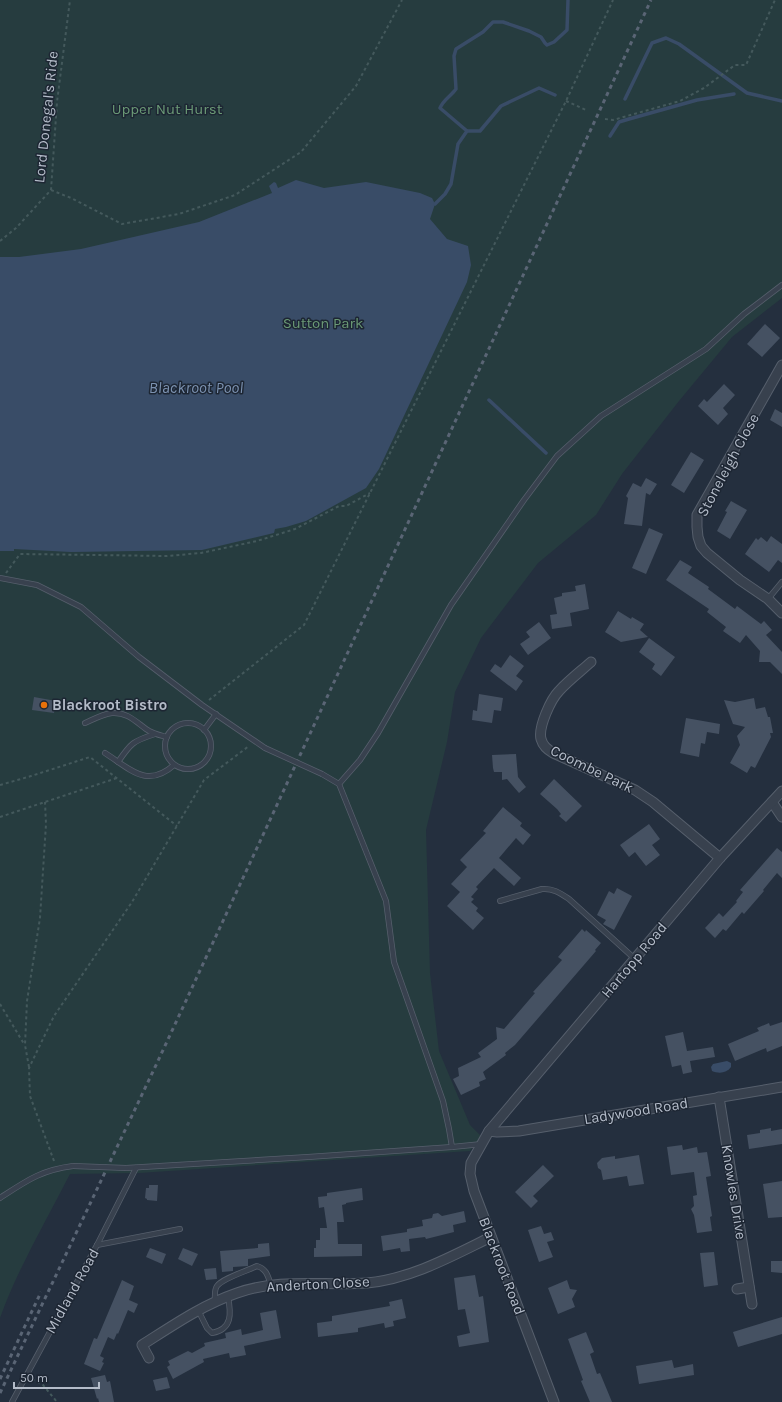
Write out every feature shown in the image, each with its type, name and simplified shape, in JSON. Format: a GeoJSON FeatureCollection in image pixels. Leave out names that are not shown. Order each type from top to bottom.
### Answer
{"type":"FeatureCollection","features":[{"type":"Feature","properties":{"kind":"street","name":"Stoneleigh Close"},"geometry":{"type":"LineString","coordinates":[[782,365],[697,516],[697,526],[701,546],[707,553],[740,580],[768,599],[782,613]]}},
{"type":"Feature","properties":{"kind":"street","name":"Coombe Park"},"geometry":{"type":"LineString","coordinates":[[591,662],[558,692],[550,704],[541,729],[541,738],[544,746],[552,753],[635,790],[653,802],[720,858]]}},
{"type":"Feature","properties":{"kind":"street","name":"Hartopp Road"},"geometry":{"type":"LineString","coordinates":[[489,1131],[720,858],[782,791]]}},
{"type":"Feature","properties":{"kind":"street"},"geometry":{"type":"LineString","coordinates":[[772,802],[782,817]]}},
{"type":"Feature","properties":{"kind":"street","name":"Ladywood Road"},"geometry":{"type":"LineString","coordinates":[[489,1131],[519,1131],[782,1087]]}},
{"type":"Feature","properties":{"kind":"street","name":"Knowles Drive"},"geometry":{"type":"LineString","coordinates":[[719,1097],[752,1304]]}},
{"type":"Feature","properties":{"kind":"street","name":"Blackroot Road"},"geometry":{"type":"LineString","coordinates":[[489,1131],[471,1163],[470,1174],[474,1191],[554,1402]]}},
{"type":"Feature","properties":{"kind":"street","name":"Anderton Close"},"geometry":{"type":"LineString","coordinates":[[149,1358],[142,1346],[198,1310],[238,1292],[271,1285],[367,1283],[381,1281],[426,1268],[491,1237]]}},
{"type":"Feature","properties":{"kind":"street"},"geometry":{"type":"LineString","coordinates":[[737,1289],[749,1287]]}},
{"type":"Feature","properties":{"kind":"lane"},"geometry":{"type":"LineString","coordinates":[[339,784],[360,760],[378,733],[451,605],[524,500],[557,456],[601,416],[706,349],[744,314],[782,285]]}},
{"type":"Feature","properties":{"kind":"lane"},"geometry":{"type":"LineString","coordinates":[[1,578],[37,585],[80,607],[140,657],[202,705],[265,748],[322,774],[339,784],[386,901],[394,962],[443,1101],[450,1129],[452,1147]]}},
{"type":"Feature","properties":{"kind":"lane"},"geometry":{"type":"LineString","coordinates":[[768,599],[782,582]]}},
{"type":"Feature","properties":{"kind":"lane"},"geometry":{"type":"LineString","coordinates":[[85,723],[112,713],[120,713],[133,718],[146,729],[155,734],[167,737]]}},
{"type":"Feature","properties":{"kind":"lane"},"geometry":{"type":"LineString","coordinates":[[204,730],[216,714]]}},
{"type":"Feature","properties":{"kind":"lane"},"geometry":{"type":"LineString","coordinates":[[191,723],[198,725],[204,730],[211,743],[208,758],[203,764],[196,768],[180,768],[168,759],[165,744],[167,737],[176,726],[191,723]]}},
{"type":"Feature","properties":{"kind":"lane"},"geometry":{"type":"LineString","coordinates":[[118,762],[131,744],[139,739],[155,734]]}},
{"type":"Feature","properties":{"kind":"lane"},"geometry":{"type":"LineString","coordinates":[[105,753],[136,773],[150,777],[159,775],[174,764]]}},
{"type":"Feature","properties":{"kind":"lane"},"geometry":{"type":"LineString","coordinates":[[500,901],[542,889],[549,888],[560,892],[635,959]]}},
{"type":"Feature","properties":{"kind":"lane"},"geometry":{"type":"LineString","coordinates":[[0,1198],[38,1174],[57,1168],[73,1166],[136,1168],[482,1144]]}},
{"type":"Feature","properties":{"kind":"lane","name":"Midland Road"},"geometry":{"type":"LineString","coordinates":[[12,1402],[97,1245],[136,1168]]}},
{"type":"Feature","properties":{"kind":"lane"},"geometry":{"type":"LineString","coordinates":[[97,1245],[180,1229]]}},
{"type":"Feature","properties":{"kind":"lane"},"geometry":{"type":"LineString","coordinates":[[215,1302],[217,1286],[226,1280],[257,1266],[261,1267],[267,1272],[271,1285]]}},
{"type":"Feature","properties":{"kind":"lane"},"geometry":{"type":"LineString","coordinates":[[198,1310],[207,1328],[212,1333],[218,1332],[228,1322],[230,1316],[231,1310],[228,1296]]}},
{"type":"Feature","properties":{"kind":"path","name":"Lord Donegal's Ride"},"geometry":{"type":"LineString","coordinates":[[0,240],[16,228],[50,190],[57,102],[70,0]]}},
{"type":"Feature","properties":{"kind":"path"},"geometry":{"type":"LineString","coordinates":[[50,190],[71,198],[122,224],[179,214],[235,195],[301,152],[356,86],[402,0]]}},
{"type":"Feature","properties":{"kind":"path"},"geometry":{"type":"LineString","coordinates":[[202,705],[304,626],[566,101],[613,0]]}},
{"type":"Feature","properties":{"kind":"path"},"geometry":{"type":"LineString","coordinates":[[605,119],[613,120],[680,101],[704,88],[735,65],[746,65],[775,0]]}},
{"type":"Feature","properties":{"kind":"path"},"geometry":{"type":"LineString","coordinates":[[566,101],[586,110]]}},
{"type":"Feature","properties":{"kind":"path"},"geometry":{"type":"LineString","coordinates":[[1,578],[20,554],[167,556],[192,555],[230,548],[295,529],[339,506],[346,506],[371,492]]}},
{"type":"Feature","properties":{"kind":"path"},"geometry":{"type":"LineString","coordinates":[[29,1068],[54,1016],[132,902],[204,780],[255,741]]}},
{"type":"Feature","properties":{"kind":"path"},"geometry":{"type":"LineString","coordinates":[[0,784],[28,777],[90,757],[176,826]]}},
{"type":"Feature","properties":{"kind":"path"},"geometry":{"type":"LineString","coordinates":[[0,817],[117,778]]}},
{"type":"Feature","properties":{"kind":"path"},"geometry":{"type":"LineString","coordinates":[[45,802],[46,824],[40,910],[27,1001],[25,1045],[29,1068],[30,1096],[57,1168]]}},
{"type":"Feature","properties":{"kind":"path"},"geometry":{"type":"LineString","coordinates":[[0,1004],[25,1045]]}},
{"type":"Feature","properties":{"kind":"path"},"geometry":{"type":"LineString","coordinates":[[32,1379],[42,1385],[57,1402]]}},
{"type":"Feature","properties":{"kind":"green space","name":"Sutton Park"},"geometry":{"type":"Polygon","coordinates":[[[0,0],[782,0],[782,298],[732,337],[679,401],[622,474],[596,515],[538,563],[481,638],[455,692],[447,742],[426,830],[430,973],[439,1051],[470,1125],[481,1136],[470,1151],[139,1173],[70,1174],[15,1281],[0,1318],[0,0]]]}},
{"type":"Feature","properties":{"kind":"water","name":"Blackroot Pool"},"geometry":{"type":"Polygon","coordinates":[[[296,180],[324,188],[366,182],[420,193],[432,198],[435,204],[430,219],[447,239],[468,246],[471,265],[467,282],[379,469],[366,488],[306,521],[275,529],[274,533],[202,550],[71,552],[14,549],[14,551],[0,551],[0,257],[19,257],[81,249],[199,222],[272,193],[269,186],[274,182],[278,188],[296,180]]]}},
{"type":"Feature","properties":{"kind":"water"},"geometry":{"type":"Polygon","coordinates":[[[727,1061],[731,1063],[731,1067],[727,1071],[720,1073],[712,1071],[711,1067],[713,1064],[727,1061]]]}},
{"type":"Feature","properties":{"kind":"building"},"geometry":{"type":"Polygon","coordinates":[[[765,324],[780,338],[762,357],[747,344],[765,324]]]}},
{"type":"Feature","properties":{"kind":"building"},"geometry":{"type":"Polygon","coordinates":[[[724,384],[735,395],[723,408],[728,414],[718,425],[698,406],[704,399],[707,402],[724,384]]]}},
{"type":"Feature","properties":{"kind":"building"},"geometry":{"type":"Polygon","coordinates":[[[775,409],[782,413],[782,427],[770,420],[775,409]]]}},
{"type":"Feature","properties":{"kind":"building"},"geometry":{"type":"Polygon","coordinates":[[[691,452],[704,460],[684,493],[671,485],[691,452]]]}},
{"type":"Feature","properties":{"kind":"building"},"geometry":{"type":"Polygon","coordinates":[[[646,478],[657,484],[650,495],[646,493],[642,526],[624,524],[628,498],[626,496],[633,483],[641,487],[646,478]]]}},
{"type":"Feature","properties":{"kind":"building"},"geometry":{"type":"Polygon","coordinates":[[[731,501],[747,510],[730,539],[717,531],[727,512],[725,511],[731,501]]]}},
{"type":"Feature","properties":{"kind":"building"},"geometry":{"type":"Polygon","coordinates":[[[649,528],[663,534],[646,574],[632,568],[649,528]]]}},
{"type":"Feature","properties":{"kind":"building"},"geometry":{"type":"Polygon","coordinates":[[[771,536],[782,544],[782,563],[778,560],[769,572],[745,554],[756,538],[758,540],[761,537],[767,542],[771,536]]]}},
{"type":"Feature","properties":{"kind":"building"},"geometry":{"type":"Polygon","coordinates":[[[680,560],[692,567],[688,573],[709,587],[708,589],[735,609],[737,606],[761,624],[764,621],[772,630],[766,635],[782,652],[782,674],[770,662],[759,662],[760,651],[746,635],[740,643],[723,631],[726,627],[707,612],[709,609],[666,580],[680,560]]]}},
{"type":"Feature","properties":{"kind":"building"},"geometry":{"type":"Polygon","coordinates":[[[585,584],[589,609],[570,613],[572,626],[552,629],[550,615],[557,614],[554,598],[562,596],[562,593],[576,591],[575,586],[585,584]]]}},
{"type":"Feature","properties":{"kind":"building"},"geometry":{"type":"Polygon","coordinates":[[[618,611],[631,619],[632,617],[644,624],[640,630],[648,637],[621,642],[605,632],[618,611]]]}},
{"type":"Feature","properties":{"kind":"building"},"geometry":{"type":"Polygon","coordinates":[[[539,622],[551,638],[528,655],[520,644],[530,637],[526,632],[539,622]]]}},
{"type":"Feature","properties":{"kind":"building"},"geometry":{"type":"Polygon","coordinates":[[[649,638],[675,657],[661,676],[652,669],[655,664],[639,652],[649,638]]]}},
{"type":"Feature","properties":{"kind":"building"},"geometry":{"type":"Polygon","coordinates":[[[510,655],[524,666],[516,676],[523,681],[516,691],[490,671],[495,664],[501,668],[510,655]]]}},
{"type":"Feature","properties":{"kind":"building"},"geometry":{"type":"Polygon","coordinates":[[[479,694],[503,698],[501,711],[494,710],[492,723],[472,720],[473,710],[477,711],[479,694]]]}},
{"type":"Feature","properties":{"kind":"building","name":"Blackroot Bistro"},"geometry":{"type":"Polygon","coordinates":[[[34,697],[56,701],[54,713],[32,710],[34,697]]]}},
{"type":"Feature","properties":{"kind":"building"},"geometry":{"type":"Polygon","coordinates":[[[754,698],[756,709],[765,707],[768,717],[770,717],[773,733],[770,733],[771,737],[755,768],[751,766],[747,773],[730,763],[740,745],[737,736],[745,727],[733,724],[724,700],[735,702],[754,698]]]}},
{"type":"Feature","properties":{"kind":"building"},"geometry":{"type":"Polygon","coordinates":[[[686,718],[720,724],[719,734],[707,732],[705,744],[701,743],[699,757],[680,753],[686,718]]]}},
{"type":"Feature","properties":{"kind":"building"},"geometry":{"type":"Polygon","coordinates":[[[516,754],[518,777],[526,787],[519,793],[507,779],[502,780],[502,772],[494,772],[492,755],[516,754]]]}},
{"type":"Feature","properties":{"kind":"building"},"geometry":{"type":"Polygon","coordinates":[[[554,779],[582,806],[566,822],[559,816],[561,814],[557,809],[540,794],[554,779]]]}},
{"type":"Feature","properties":{"kind":"building"},"geometry":{"type":"Polygon","coordinates":[[[503,807],[522,823],[520,826],[531,835],[523,845],[516,838],[499,858],[521,878],[514,886],[494,868],[476,887],[478,889],[471,897],[474,899],[471,902],[478,908],[476,911],[484,918],[473,930],[447,906],[460,892],[451,884],[467,867],[460,860],[486,833],[483,831],[503,807]]]}},
{"type":"Feature","properties":{"kind":"building"},"geometry":{"type":"Polygon","coordinates":[[[649,824],[660,839],[652,845],[660,855],[646,866],[635,852],[629,857],[620,845],[649,824]]]}},
{"type":"Feature","properties":{"kind":"building"},"geometry":{"type":"Polygon","coordinates":[[[777,848],[782,852],[782,878],[777,873],[744,914],[742,912],[726,931],[723,929],[715,938],[705,928],[719,913],[723,917],[737,902],[736,901],[743,892],[740,890],[777,848]]]}},
{"type":"Feature","properties":{"kind":"building"},"geometry":{"type":"Polygon","coordinates":[[[617,888],[632,896],[614,930],[603,924],[606,920],[597,915],[609,891],[614,894],[617,888]]]}},
{"type":"Feature","properties":{"kind":"building"},"geometry":{"type":"Polygon","coordinates":[[[582,929],[585,932],[586,930],[601,943],[595,950],[596,951],[515,1045],[505,1053],[506,1055],[483,1072],[486,1079],[479,1082],[480,1086],[461,1095],[453,1079],[459,1076],[458,1068],[481,1057],[478,1053],[497,1039],[496,1027],[504,1029],[535,993],[533,992],[562,960],[558,957],[582,929]]]}},
{"type":"Feature","properties":{"kind":"building"},"geometry":{"type":"Polygon","coordinates":[[[782,1022],[782,1046],[767,1052],[766,1048],[735,1061],[728,1044],[759,1031],[757,1028],[769,1023],[770,1026],[782,1022]]]}},
{"type":"Feature","properties":{"kind":"building"},"geometry":{"type":"Polygon","coordinates":[[[683,1032],[687,1051],[713,1047],[715,1057],[690,1061],[692,1072],[683,1074],[681,1065],[672,1067],[665,1036],[683,1032]]]}},
{"type":"Feature","properties":{"kind":"building"},"geometry":{"type":"Polygon","coordinates":[[[771,1128],[771,1131],[782,1129],[782,1144],[749,1149],[747,1135],[760,1133],[760,1130],[771,1128]]]}},
{"type":"Feature","properties":{"kind":"building"},"geometry":{"type":"Polygon","coordinates":[[[682,1145],[683,1150],[697,1147],[698,1153],[707,1152],[711,1176],[706,1177],[712,1216],[710,1217],[712,1231],[697,1233],[694,1215],[691,1209],[694,1206],[693,1196],[697,1195],[694,1172],[671,1175],[667,1147],[682,1145]]]}},
{"type":"Feature","properties":{"kind":"building"},"geometry":{"type":"Polygon","coordinates":[[[639,1155],[644,1184],[629,1186],[627,1176],[603,1180],[601,1170],[598,1168],[597,1163],[602,1158],[615,1156],[615,1159],[639,1155]]]}},
{"type":"Feature","properties":{"kind":"building"},"geometry":{"type":"Polygon","coordinates":[[[543,1165],[554,1176],[533,1196],[538,1201],[531,1208],[515,1192],[543,1165]]]}},
{"type":"Feature","properties":{"kind":"building"},"geometry":{"type":"Polygon","coordinates":[[[782,1181],[782,1217],[768,1218],[763,1184],[782,1181]]]}},
{"type":"Feature","properties":{"kind":"building"},"geometry":{"type":"Polygon","coordinates":[[[149,1185],[158,1185],[157,1201],[147,1200],[145,1198],[146,1188],[149,1188],[149,1185]]]}},
{"type":"Feature","properties":{"kind":"building"},"geometry":{"type":"Polygon","coordinates":[[[362,1188],[363,1200],[342,1205],[344,1222],[337,1222],[338,1244],[362,1244],[362,1256],[314,1257],[316,1240],[320,1240],[320,1228],[327,1228],[324,1207],[319,1208],[318,1197],[327,1196],[327,1193],[362,1188]]]}},
{"type":"Feature","properties":{"kind":"building"},"geometry":{"type":"Polygon","coordinates":[[[464,1211],[466,1222],[453,1225],[454,1232],[426,1239],[425,1237],[409,1239],[410,1251],[401,1252],[400,1248],[383,1251],[381,1236],[407,1232],[407,1229],[423,1226],[422,1220],[432,1218],[433,1214],[438,1213],[442,1216],[464,1211]]]}},
{"type":"Feature","properties":{"kind":"building"},"geometry":{"type":"Polygon","coordinates":[[[541,1226],[544,1234],[551,1232],[554,1240],[547,1242],[553,1257],[539,1262],[528,1230],[541,1226]]]}},
{"type":"Feature","properties":{"kind":"building"},"geometry":{"type":"Polygon","coordinates":[[[269,1243],[270,1256],[248,1259],[248,1266],[233,1267],[233,1271],[222,1272],[220,1251],[258,1248],[258,1244],[269,1243]]]}},
{"type":"Feature","properties":{"kind":"building"},"geometry":{"type":"Polygon","coordinates":[[[150,1248],[166,1254],[162,1264],[146,1257],[150,1248]]]}},
{"type":"Feature","properties":{"kind":"building"},"geometry":{"type":"Polygon","coordinates":[[[183,1248],[198,1254],[192,1266],[178,1259],[183,1248]]]}},
{"type":"Feature","properties":{"kind":"building"},"geometry":{"type":"Polygon","coordinates":[[[714,1252],[718,1285],[704,1287],[700,1253],[714,1252]]]}},
{"type":"Feature","properties":{"kind":"building"},"geometry":{"type":"Polygon","coordinates":[[[771,1261],[782,1261],[782,1273],[771,1272],[771,1261]]]}},
{"type":"Feature","properties":{"kind":"building"},"geometry":{"type":"Polygon","coordinates":[[[216,1268],[217,1279],[206,1280],[204,1269],[216,1268]]]}},
{"type":"Feature","properties":{"kind":"building"},"geometry":{"type":"Polygon","coordinates":[[[475,1275],[479,1297],[483,1296],[489,1342],[459,1347],[457,1336],[470,1333],[465,1309],[458,1310],[454,1278],[475,1275]]]}},
{"type":"Feature","properties":{"kind":"building"},"geometry":{"type":"Polygon","coordinates":[[[122,1280],[134,1286],[129,1300],[138,1304],[134,1313],[128,1310],[114,1340],[108,1337],[100,1356],[104,1358],[102,1362],[104,1363],[100,1371],[84,1364],[94,1338],[97,1339],[122,1280]]]}},
{"type":"Feature","properties":{"kind":"building"},"geometry":{"type":"Polygon","coordinates":[[[567,1280],[570,1289],[577,1290],[572,1299],[575,1307],[558,1314],[548,1288],[567,1280]]]}},
{"type":"Feature","properties":{"kind":"building"},"geometry":{"type":"Polygon","coordinates":[[[402,1299],[406,1318],[393,1321],[394,1326],[385,1328],[384,1323],[358,1328],[358,1332],[318,1337],[317,1323],[332,1321],[332,1316],[390,1306],[389,1302],[402,1299]]]}},
{"type":"Feature","properties":{"kind":"building"},"geometry":{"type":"Polygon","coordinates":[[[276,1310],[281,1338],[244,1346],[246,1355],[230,1358],[229,1353],[203,1359],[204,1362],[173,1379],[167,1367],[170,1365],[168,1361],[188,1351],[192,1353],[205,1346],[204,1343],[226,1338],[225,1333],[241,1329],[242,1335],[263,1330],[260,1313],[276,1310]]]}},
{"type":"Feature","properties":{"kind":"building"},"geometry":{"type":"Polygon","coordinates":[[[782,1317],[782,1334],[738,1347],[733,1332],[782,1317]]]}},
{"type":"Feature","properties":{"kind":"building"},"geometry":{"type":"Polygon","coordinates":[[[586,1332],[594,1352],[590,1354],[597,1374],[600,1373],[612,1402],[590,1402],[581,1381],[583,1380],[568,1339],[586,1332]]]}},
{"type":"Feature","properties":{"kind":"building"},"geometry":{"type":"Polygon","coordinates":[[[672,1360],[674,1368],[693,1364],[694,1375],[639,1384],[636,1366],[672,1360]]]}},
{"type":"Feature","properties":{"kind":"building"},"geometry":{"type":"Polygon","coordinates":[[[105,1375],[107,1382],[110,1381],[114,1402],[99,1402],[98,1398],[97,1399],[91,1378],[105,1375]]]}},
{"type":"Feature","properties":{"kind":"building"},"geometry":{"type":"Polygon","coordinates":[[[167,1377],[170,1388],[156,1391],[153,1380],[167,1377]]]}},
{"type":"Feature","properties":{"kind":"waterway"},"geometry":{"type":"LineString","coordinates":[[435,204],[445,194],[451,184],[458,144],[467,131],[440,108],[456,89],[454,56],[456,49],[483,32],[493,22],[503,22],[529,31],[541,37],[547,45],[554,42],[567,30],[568,0]]}},
{"type":"Feature","properties":{"kind":"waterway"},"geometry":{"type":"LineString","coordinates":[[625,99],[652,43],[666,38],[679,44],[747,93],[782,101]]}},
{"type":"Feature","properties":{"kind":"waterway"},"geometry":{"type":"LineString","coordinates":[[467,131],[480,131],[501,106],[539,88],[555,95]]}},
{"type":"Feature","properties":{"kind":"waterway"},"geometry":{"type":"LineString","coordinates":[[610,136],[619,122],[697,100],[734,94]]}},
{"type":"Feature","properties":{"kind":"waterway"},"geometry":{"type":"LineString","coordinates":[[489,400],[546,453]]}},
{"type":"Feature","properties":{"kind":"railway"},"geometry":{"type":"LineString","coordinates":[[0,1393],[157,1063],[651,0]]}},
{"type":"Feature","properties":{"kind":"railway"},"geometry":{"type":"LineString","coordinates":[[0,1379],[41,1292]]}},
{"type":"Feature","properties":{"kind":"place","name":"Blackroot Bistro"},"geometry":{"type":"Point","coordinates":[44,705]}},
{"type":"Feature","properties":{"kind":"park label","name":"Upper Nut Hurst"},"geometry":{"type":"Point","coordinates":[167,109]}}]}
